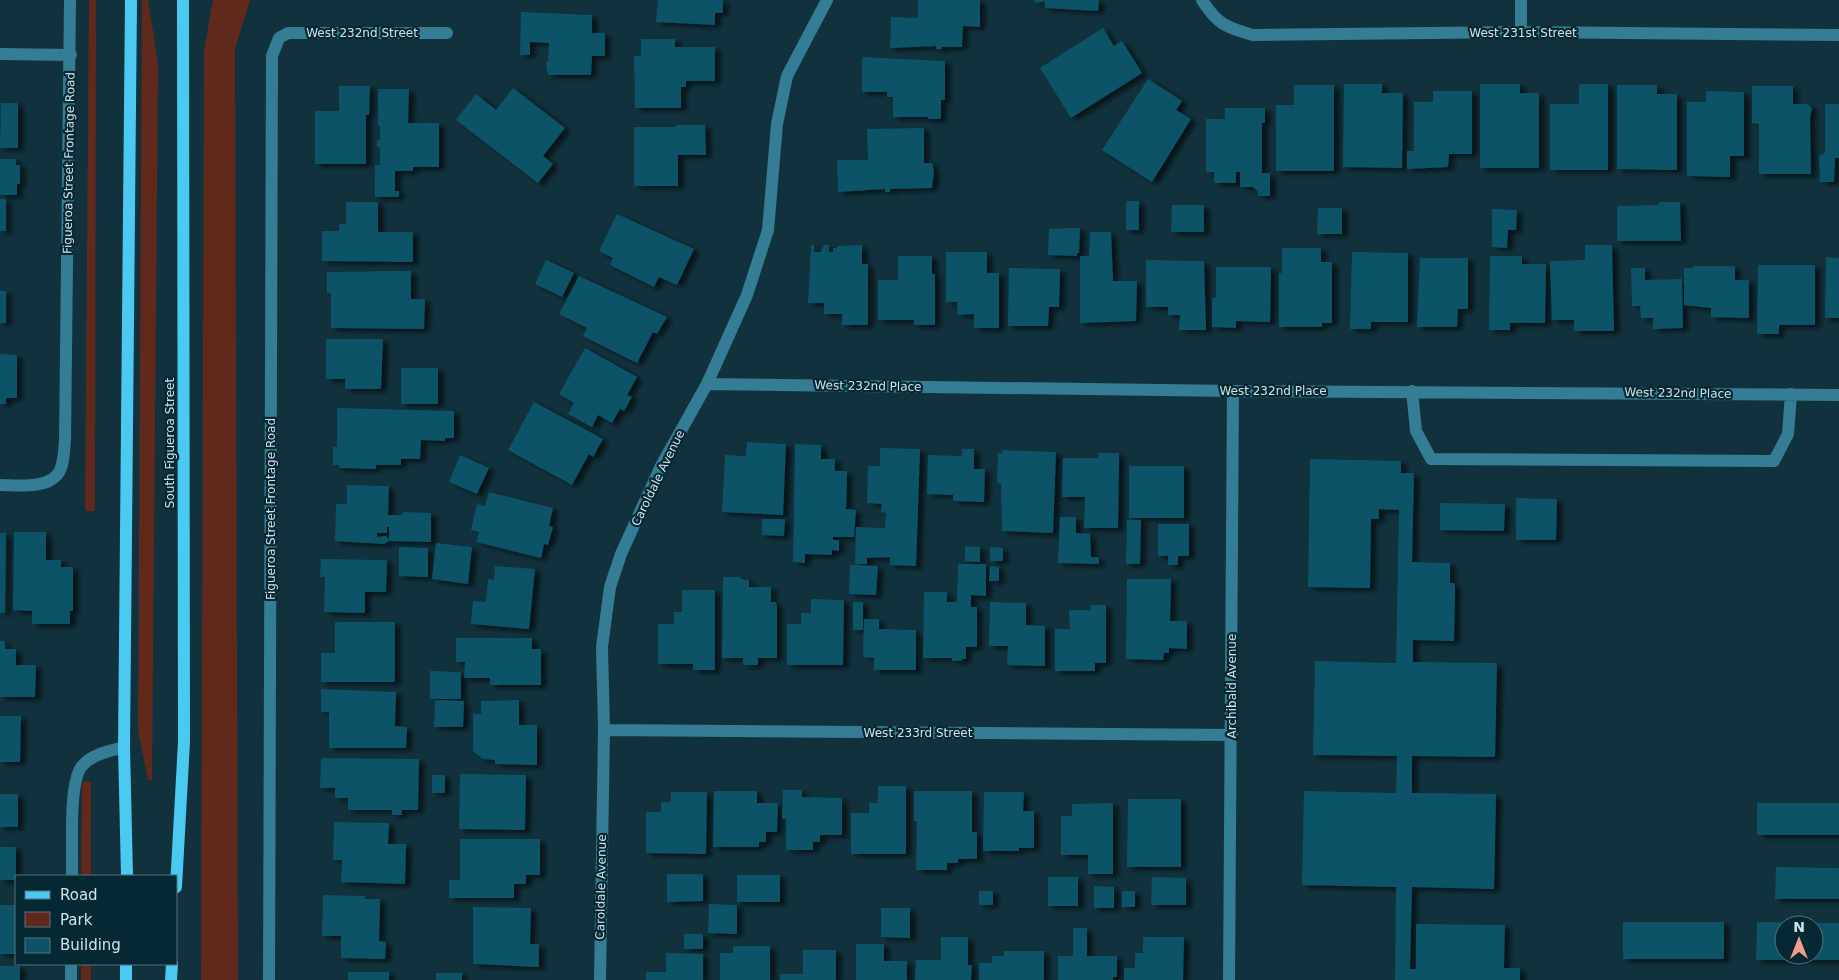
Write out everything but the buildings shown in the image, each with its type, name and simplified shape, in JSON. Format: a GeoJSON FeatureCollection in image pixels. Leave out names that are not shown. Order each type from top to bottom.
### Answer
{"type":"FeatureCollection","features":[{"type":"Feature","properties":{"kind":"main road"},"geometry":{"type":"LineString","coordinates":[[127,875],[124,747],[130,0]]}},
{"type":"Feature","properties":{"kind":"main road","name":"South Figueroa Street"},"geometry":{"type":"LineString","coordinates":[[177,875],[184,742],[183,0]]}},
{"type":"Feature","properties":{"kind":"main road"},"geometry":{"type":"LineString","coordinates":[[126,965],[126,980]]}},
{"type":"Feature","properties":{"kind":"main road"},"geometry":{"type":"LineString","coordinates":[[171,980],[172,965]]}},
{"type":"Feature","properties":{"kind":"street","name":"Figueroa Street Frontage Road"},"geometry":{"type":"LineString","coordinates":[[0,485],[34,484],[48,481],[57,474],[62,461],[65,440],[70,0]]}},
{"type":"Feature","properties":{"kind":"street","name":"Caroldale Avenue"},"geometry":{"type":"LineString","coordinates":[[600,980],[604,730],[602,647],[610,587],[621,554],[661,466],[707,384],[747,295],[768,230],[778,124],[787,76],[827,0]]}},
{"type":"Feature","properties":{"kind":"street","name":"West 231st Street"},"geometry":{"type":"LineString","coordinates":[[1202,0],[1212,16],[1227,28],[1253,35],[1521,32],[1839,35]]}},
{"type":"Feature","properties":{"kind":"street"},"geometry":{"type":"LineString","coordinates":[[1521,0],[1521,32]]}},
{"type":"Feature","properties":{"kind":"street","name":"West 232nd Street"},"geometry":{"type":"LineString","coordinates":[[278,38],[288,33],[447,33]]}},
{"type":"Feature","properties":{"kind":"street","name":"Figueroa Street Frontage Road"},"geometry":{"type":"LineString","coordinates":[[269,980],[272,56],[278,38]]}},
{"type":"Feature","properties":{"kind":"street"},"geometry":{"type":"LineString","coordinates":[[0,54],[70,54]]}},
{"type":"Feature","properties":{"kind":"street","name":"West 232nd Place"},"geometry":{"type":"LineString","coordinates":[[707,384],[1233,391],[1839,395]]}},
{"type":"Feature","properties":{"kind":"street","name":"Archibald Avenue"},"geometry":{"type":"LineString","coordinates":[[1229,980],[1233,391]]}},
{"type":"Feature","properties":{"kind":"street"},"geometry":{"type":"LineString","coordinates":[[1412,391],[1416,431],[1431,459],[1774,460],[1788,434],[1790,394]]}},
{"type":"Feature","properties":{"kind":"street","name":"West 233rd Street"},"geometry":{"type":"LineString","coordinates":[[604,730],[1232,735]]}},
{"type":"Feature","properties":{"kind":"street"},"geometry":{"type":"LineString","coordinates":[[72,875],[74,782],[82,766],[94,756],[124,747]]}},
{"type":"Feature","properties":{"kind":"street"},"geometry":{"type":"LineString","coordinates":[[71,965],[71,980]]}},
{"type":"Feature","properties":{"kind":"green space"},"geometry":{"type":"Polygon","coordinates":[[[89,0],[96,0],[95,511],[85,511],[89,0]]]}},
{"type":"Feature","properties":{"kind":"green space"},"geometry":{"type":"Polygon","coordinates":[[[142,0],[148,0],[158,64],[152,780],[148,780],[138,730],[142,0]]]}},
{"type":"Feature","properties":{"kind":"green space"},"geometry":{"type":"Polygon","coordinates":[[[213,0],[250,0],[235,49],[238,980],[201,980],[204,50],[213,0]]]}},
{"type":"Feature","properties":{"kind":"green space"},"geometry":{"type":"Polygon","coordinates":[[[87,781],[91,783],[91,875],[81,875],[82,783],[87,781]]]}},
{"type":"Feature","properties":{"kind":"green space"},"geometry":{"type":"Polygon","coordinates":[[[81,965],[91,965],[91,980],[81,980],[81,965]]]}}]}
